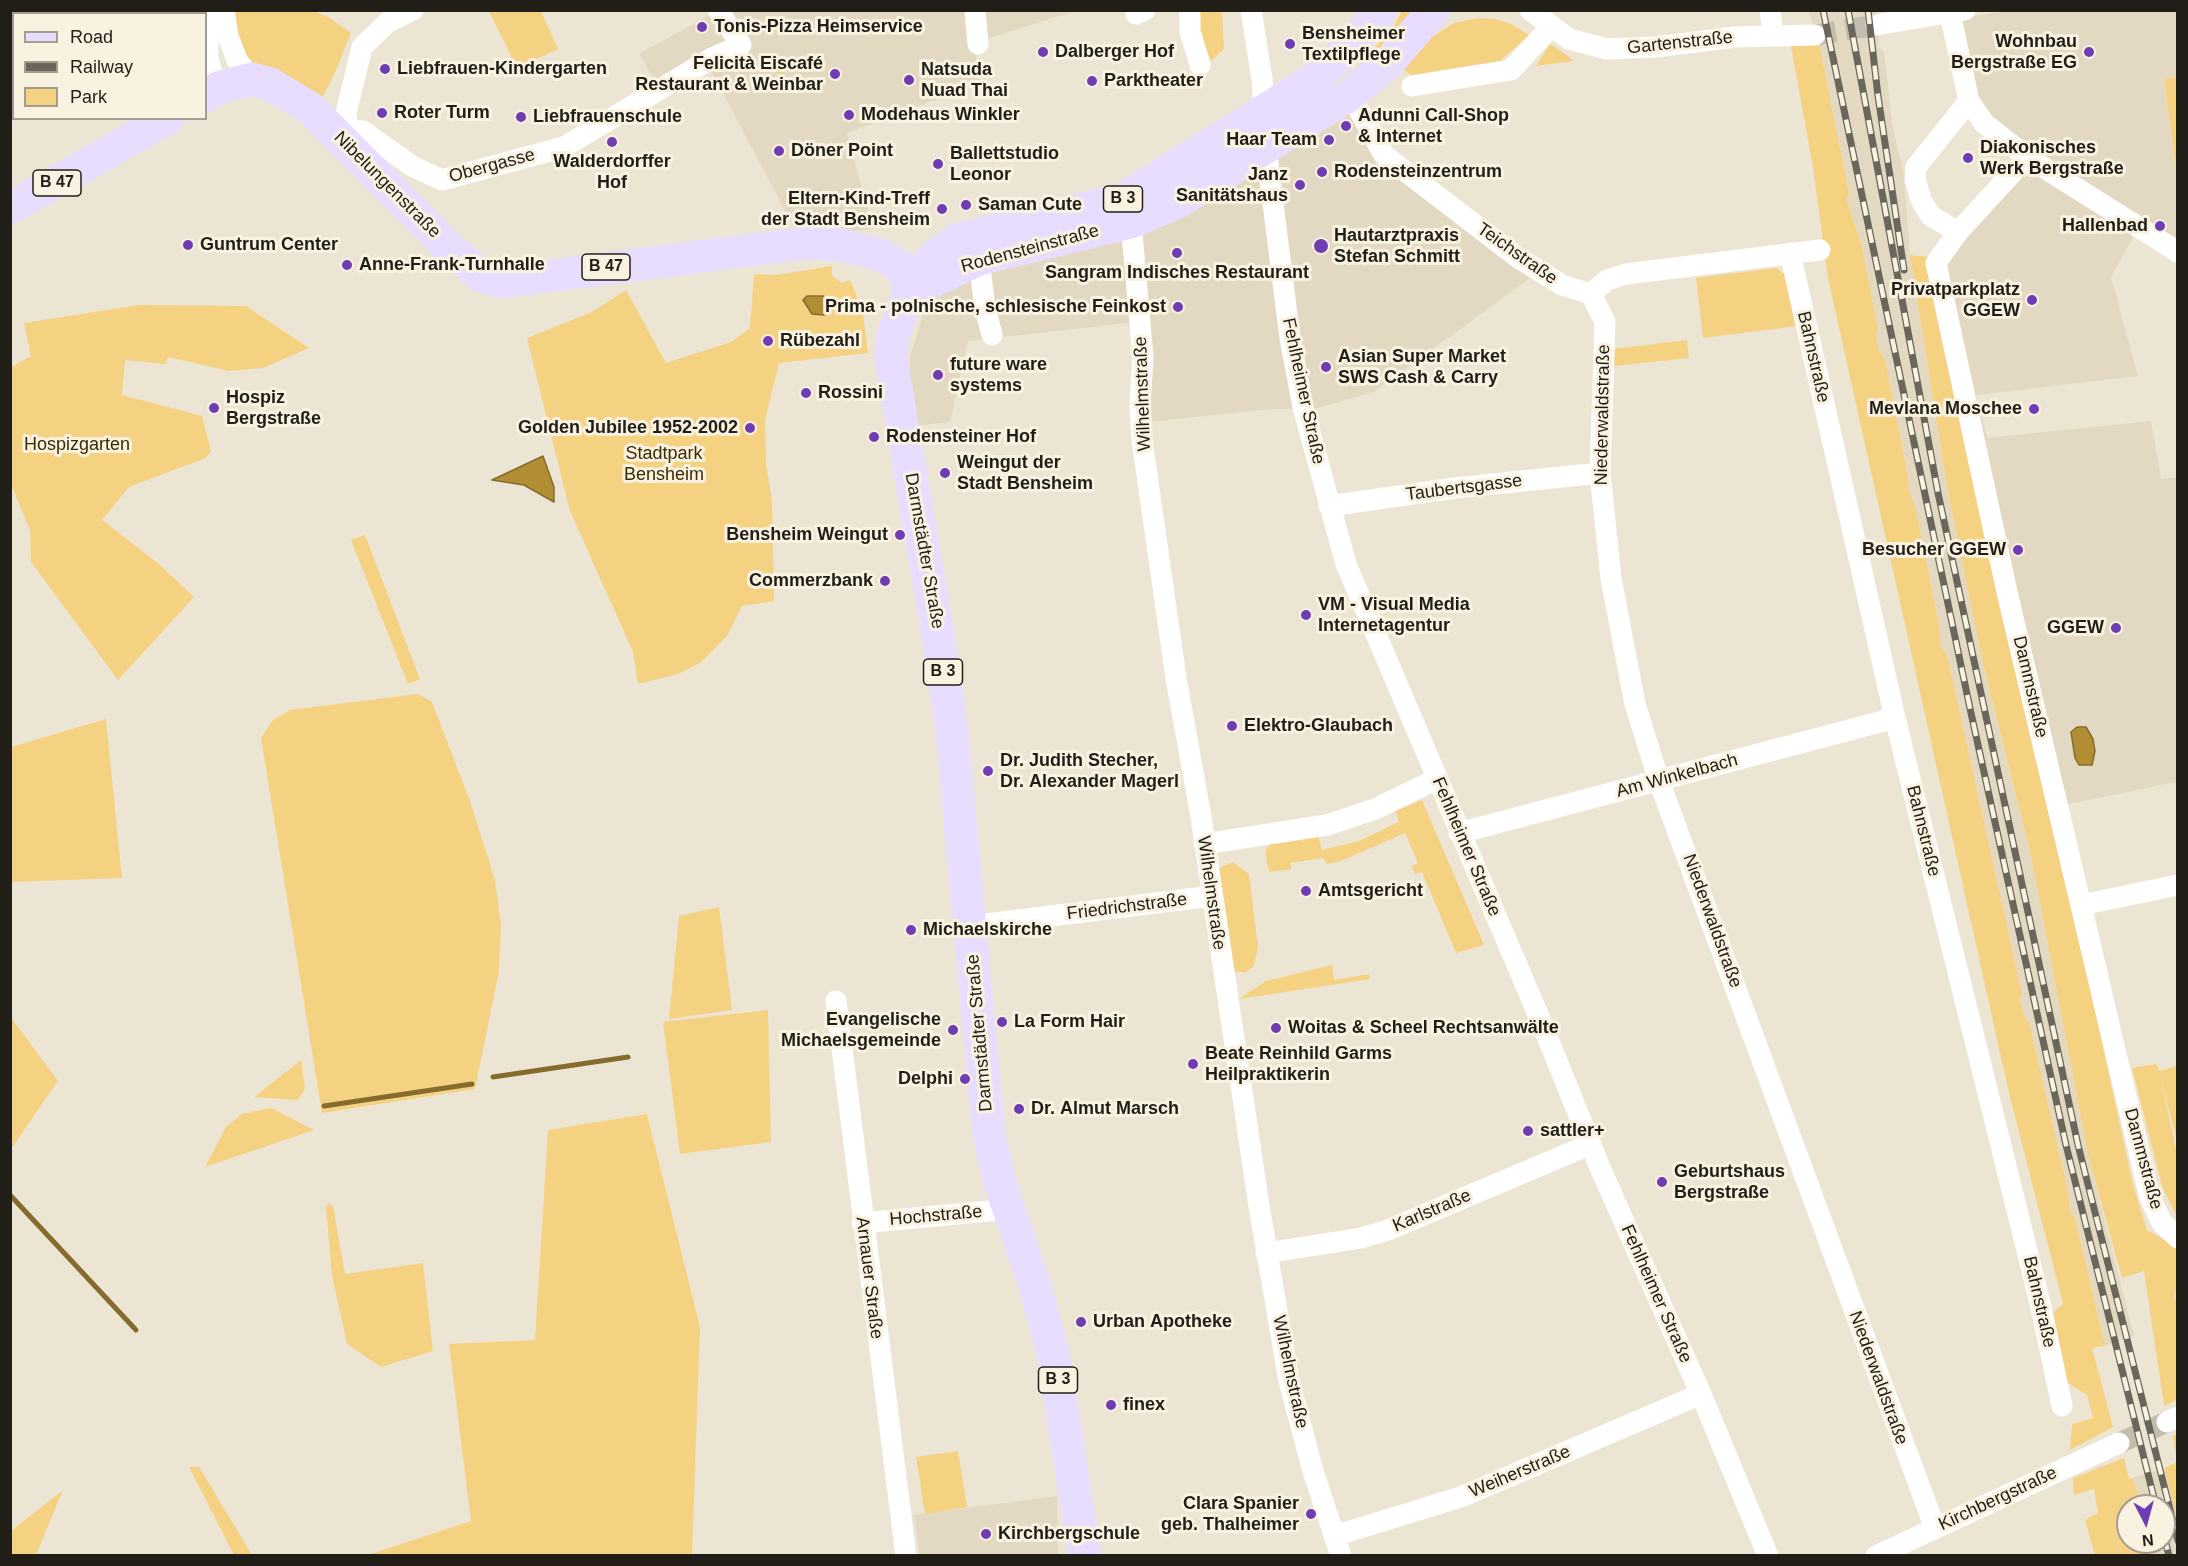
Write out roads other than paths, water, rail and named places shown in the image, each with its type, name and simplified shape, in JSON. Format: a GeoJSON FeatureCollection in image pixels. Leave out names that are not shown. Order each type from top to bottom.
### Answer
{"type":"FeatureCollection","features":[{"type":"Feature","properties":{"kind":"main road","name":"Rodensteinstraße"},"geometry":{"type":"LineString","coordinates":[[910,292],[915,278],[929,260],[1123,199],[1266,110],[1334,64],[1381,10]]}},
{"type":"Feature","properties":{"kind":"main road","name":"Rodensteinstraße"},"geometry":{"type":"LineString","coordinates":[[969,249],[1131,222],[1178,201],[1350,95],[1389,62],[1434,10]]}},
{"type":"Feature","properties":{"kind":"main road"},"geometry":{"type":"LineString","coordinates":[[212,92],[252,79]]}},
{"type":"Feature","properties":{"kind":"main road","name":"Nibelungenstraße"},"geometry":{"type":"LineString","coordinates":[[252,79],[270,84],[310,108],[344,134],[452,251],[482,276],[501,282],[807,243],[837,244],[858,250],[910,292]]}},
{"type":"Feature","properties":{"kind":"main road","name":"B 47"},"geometry":{"type":"LineString","coordinates":[[10,208],[164,120]]}},
{"type":"Feature","properties":{"kind":"main road","name":"B 47"},"geometry":{"type":"LineString","coordinates":[[858,250],[969,249]]}},
{"type":"Feature","properties":{"kind":"main road","name":"Darmstädter Straße"},"geometry":{"type":"LineString","coordinates":[[910,292],[893,336],[891,359],[946,693],[971,926],[989,1135],[1000,1183],[1010,1209],[1053,1353],[1085,1556]]}},
{"type":"Feature","properties":{"kind":"street"},"geometry":{"type":"LineString","coordinates":[[212,92],[208,60],[208,22],[213,10]]}},
{"type":"Feature","properties":{"kind":"street"},"geometry":{"type":"LineString","coordinates":[[225,10],[228,36],[237,60],[252,79]]}},
{"type":"Feature","properties":{"kind":"street"},"geometry":{"type":"LineString","coordinates":[[344,134],[346,113],[362,47],[388,22],[412,10]]}},
{"type":"Feature","properties":{"kind":"street","name":"Obergasse"},"geometry":{"type":"LineString","coordinates":[[344,134],[363,131],[427,175],[442,180],[564,147],[712,58],[741,45],[718,10]]}},
{"type":"Feature","properties":{"kind":"street"},"geometry":{"type":"LineString","coordinates":[[975,10],[978,44]]}},
{"type":"Feature","properties":{"kind":"street"},"geometry":{"type":"LineString","coordinates":[[1190,10],[1190,32],[1200,65]]}},
{"type":"Feature","properties":{"kind":"street","name":"Fehlheimer Straße"},"geometry":{"type":"LineString","coordinates":[[1251,10],[1266,110],[1266,148],[1290,338],[1303,407],[1346,564],[1768,1556]]}},
{"type":"Feature","properties":{"kind":"street","name":"Gartenstraße"},"geometry":{"type":"LineString","coordinates":[[1530,10],[1551,27],[1580,44],[1607,49],[1773,35],[1815,35]]}},
{"type":"Feature","properties":{"kind":"street"},"geometry":{"type":"LineString","coordinates":[[1770,10],[1773,35]]}},
{"type":"Feature","properties":{"kind":"street"},"geometry":{"type":"LineString","coordinates":[[1876,25],[1957,12],[1969,101],[1984,123],[2027,157],[2178,252]]}},
{"type":"Feature","properties":{"kind":"street"},"geometry":{"type":"LineString","coordinates":[[1412,86],[1511,70],[1551,27]]}},
{"type":"Feature","properties":{"kind":"street"},"geometry":{"type":"LineString","coordinates":[[1958,232],[1931,216],[1922,202],[1915,178],[1916,167],[1969,101]]}},
{"type":"Feature","properties":{"kind":"street","name":"Teichstraße"},"geometry":{"type":"LineString","coordinates":[[1360,112],[1384,155],[1517,257],[1562,285],[1591,294]]}},
{"type":"Feature","properties":{"kind":"street","name":"Dammstraße"},"geometry":{"type":"LineString","coordinates":[[2027,157],[1958,232],[1936,263],[2007,592],[2150,1198],[2162,1223],[2178,1238]]}},
{"type":"Feature","properties":{"kind":"street","name":"Wilhelmstraße"},"geometry":{"type":"LineString","coordinates":[[1131,222],[1143,357],[1140,404],[1142,440],[1176,678],[1204,844],[1266,1253],[1289,1382],[1338,1546]]}},
{"type":"Feature","properties":{"kind":"street"},"geometry":{"type":"LineString","coordinates":[[969,249],[992,334]]}},
{"type":"Feature","properties":{"kind":"street"},"geometry":{"type":"LineString","coordinates":[[1591,294],[1607,280],[1626,274],[1820,250]]}},
{"type":"Feature","properties":{"kind":"street","name":"Bahnstraße"},"geometry":{"type":"LineString","coordinates":[[1790,253],[1895,718],[2041,1306],[2062,1406]]}},
{"type":"Feature","properties":{"kind":"street","name":"Niederwaldstraße"},"geometry":{"type":"LineString","coordinates":[[1591,294],[1605,322],[1600,473],[1620,636],[1635,704],[1659,781],[1935,1528]]}},
{"type":"Feature","properties":{"kind":"street","name":"Taubertsgasse"},"geometry":{"type":"LineString","coordinates":[[1329,506],[1455,488],[1600,473]]}},
{"type":"Feature","properties":{"kind":"street","name":"Am Winkelbach"},"geometry":{"type":"LineString","coordinates":[[1459,833],[1895,718]]}},
{"type":"Feature","properties":{"kind":"street"},"geometry":{"type":"LineString","coordinates":[[1204,844],[1327,825],[1375,809],[1437,779]]}},
{"type":"Feature","properties":{"kind":"street"},"geometry":{"type":"LineString","coordinates":[[2081,905],[2178,885]]}},
{"type":"Feature","properties":{"kind":"street","name":"Friedrichstraße"},"geometry":{"type":"LineString","coordinates":[[971,926],[1212,896]]}},
{"type":"Feature","properties":{"kind":"street","name":"Arnauer Straße"},"geometry":{"type":"LineString","coordinates":[[836,1001],[862,1223],[906,1556]]}},
{"type":"Feature","properties":{"kind":"street","name":"Karlstraße"},"geometry":{"type":"LineString","coordinates":[[1266,1253],[1361,1238],[1388,1230],[1591,1144]]}},
{"type":"Feature","properties":{"kind":"street","name":"Hochstraße"},"geometry":{"type":"LineString","coordinates":[[862,1223],[1010,1209]]}},
{"type":"Feature","properties":{"kind":"street","name":"Weiherstraße"},"geometry":{"type":"LineString","coordinates":[[1338,1546],[1461,1497],[1701,1394]]}},
{"type":"Feature","properties":{"kind":"street","name":"Kirchbergstraße"},"geometry":{"type":"LineString","coordinates":[[1876,1556],[2120,1443]]}},
{"type":"Feature","properties":{"kind":"waterway"},"geometry":{"type":"LineString","coordinates":[[493,1077],[628,1057]]}},
{"type":"Feature","properties":{"kind":"waterway"},"geometry":{"type":"LineString","coordinates":[[324,1106],[472,1084]]}},
{"type":"Feature","properties":{"kind":"waterway"},"geometry":{"type":"LineString","coordinates":[[10,1195],[136,1330]]}},
{"type":"Feature","properties":{"kind":"tunnel"},"geometry":{"type":"LineString","coordinates":[[1815,35],[1876,25]]}},
{"type":"Feature","properties":{"kind":"tunnel"},"geometry":{"type":"LineString","coordinates":[[2119,1443],[2167,1422]]}},
{"type":"Feature","properties":{"kind":"railway"},"geometry":{"type":"LineString","coordinates":[[1823,10],[1971,713],[2066,1145],[2153,1494]]}},
{"type":"Feature","properties":{"kind":"railway"},"geometry":{"type":"LineString","coordinates":[[1848,10],[1938,493],[2078,1145],[2178,1541]]}},
{"type":"Feature","properties":{"kind":"railway"},"geometry":{"type":"LineString","coordinates":[[1868,10],[1878,96],[1904,270]]}},
{"type":"Feature","properties":{"kind":"place","name":"Tonis-Pizza Heimservice"},"geometry":{"type":"Point","coordinates":[702,27]}},
{"type":"Feature","properties":{"kind":"place","name":"Bensheimer Textilpflege"},"geometry":{"type":"Point","coordinates":[1290,44]}},
{"type":"Feature","properties":{"kind":"place","name":"Dalberger Hof"},"geometry":{"type":"Point","coordinates":[1043,52]}},
{"type":"Feature","properties":{"kind":"place","name":"Wohnbau Bergstraße EG"},"geometry":{"type":"Point","coordinates":[2089,52]}},
{"type":"Feature","properties":{"kind":"place","name":"Liebfrauen-Kindergarten"},"geometry":{"type":"Point","coordinates":[385,69]}},
{"type":"Feature","properties":{"kind":"place","name":"Felicità Eiscafé Restaurant & Weinbar"},"geometry":{"type":"Point","coordinates":[835,74]}},
{"type":"Feature","properties":{"kind":"place","name":"Natsuda Nuad Thai"},"geometry":{"type":"Point","coordinates":[909,80]}},
{"type":"Feature","properties":{"kind":"place","name":"Parktheater"},"geometry":{"type":"Point","coordinates":[1092,81]}},
{"type":"Feature","properties":{"kind":"place","name":"Roter Turm"},"geometry":{"type":"Point","coordinates":[382,113]}},
{"type":"Feature","properties":{"kind":"place","name":"Modehaus Winkler"},"geometry":{"type":"Point","coordinates":[849,115]}},
{"type":"Feature","properties":{"kind":"place","name":"Liebfrauenschule"},"geometry":{"type":"Point","coordinates":[521,117]}},
{"type":"Feature","properties":{"kind":"place","name":"Adunni Call-Shop & Internet"},"geometry":{"type":"Point","coordinates":[1346,126]}},
{"type":"Feature","properties":{"kind":"place","name":"Haar Team"},"geometry":{"type":"Point","coordinates":[1329,140]}},
{"type":"Feature","properties":{"kind":"place","name":"Walderdorffer Hof"},"geometry":{"type":"Point","coordinates":[612,142]}},
{"type":"Feature","properties":{"kind":"place","name":"Döner Point"},"geometry":{"type":"Point","coordinates":[779,151]}},
{"type":"Feature","properties":{"kind":"place","name":"Diakonisches Werk Bergstraße"},"geometry":{"type":"Point","coordinates":[1968,158]}},
{"type":"Feature","properties":{"kind":"place","name":"Ballettstudio Leonor"},"geometry":{"type":"Point","coordinates":[938,164]}},
{"type":"Feature","properties":{"kind":"place","name":"Rodensteinzentrum"},"geometry":{"type":"Point","coordinates":[1322,172]}},
{"type":"Feature","properties":{"kind":"place","name":"Janz Sanitätshaus"},"geometry":{"type":"Point","coordinates":[1300,185]}},
{"type":"Feature","properties":{"kind":"place","name":"Saman Cute"},"geometry":{"type":"Point","coordinates":[966,205]}},
{"type":"Feature","properties":{"kind":"place","name":"Eltern-Kind-Treff der Stadt Bensheim"},"geometry":{"type":"Point","coordinates":[942,209]}},
{"type":"Feature","properties":{"kind":"place","name":"Hallenbad"},"geometry":{"type":"Point","coordinates":[2160,226]}},
{"type":"Feature","properties":{"kind":"place","name":"Guntrum Center"},"geometry":{"type":"Point","coordinates":[188,245]}},
{"type":"Feature","properties":{"kind":"place","name":"Hautarztpraxis Stefan Schmitt"},"geometry":{"type":"Point","coordinates":[1321,246]}},
{"type":"Feature","properties":{"kind":"place","name":"Sangram Indisches Restaurant"},"geometry":{"type":"Point","coordinates":[1177,253]}},
{"type":"Feature","properties":{"kind":"place","name":"Anne-Frank-Turnhalle"},"geometry":{"type":"Point","coordinates":[347,265]}},
{"type":"Feature","properties":{"kind":"place","name":"Privatparkplatz GGEW"},"geometry":{"type":"Point","coordinates":[2032,300]}},
{"type":"Feature","properties":{"kind":"place","name":"Prima - polnische, schlesische Feinkost"},"geometry":{"type":"Point","coordinates":[1178,307]}},
{"type":"Feature","properties":{"kind":"place","name":"Rübezahl"},"geometry":{"type":"Point","coordinates":[768,341]}},
{"type":"Feature","properties":{"kind":"place","name":"Asian Super Market SWS Cash & Carry"},"geometry":{"type":"Point","coordinates":[1326,367]}},
{"type":"Feature","properties":{"kind":"place","name":"future ware systems"},"geometry":{"type":"Point","coordinates":[938,375]}},
{"type":"Feature","properties":{"kind":"place","name":"Rossini"},"geometry":{"type":"Point","coordinates":[806,393]}},
{"type":"Feature","properties":{"kind":"place","name":"Hospiz Bergstraße"},"geometry":{"type":"Point","coordinates":[214,408]}},
{"type":"Feature","properties":{"kind":"place","name":"Mevlana Moschee"},"geometry":{"type":"Point","coordinates":[2034,409]}},
{"type":"Feature","properties":{"kind":"place","name":"Golden Jubilee 1952-2002"},"geometry":{"type":"Point","coordinates":[750,428]}},
{"type":"Feature","properties":{"kind":"place","name":"Rodensteiner Hof"},"geometry":{"type":"Point","coordinates":[874,437]}},
{"type":"Feature","properties":{"kind":"place","name":"Weingut der Stadt Bensheim"},"geometry":{"type":"Point","coordinates":[945,473]}},
{"type":"Feature","properties":{"kind":"place","name":"Bensheim Weingut"},"geometry":{"type":"Point","coordinates":[900,535]}},
{"type":"Feature","properties":{"kind":"place","name":"Besucher GGEW"},"geometry":{"type":"Point","coordinates":[2018,550]}},
{"type":"Feature","properties":{"kind":"place","name":"Commerzbank"},"geometry":{"type":"Point","coordinates":[885,581]}},
{"type":"Feature","properties":{"kind":"place","name":"VM - Visual Media Internetagentur"},"geometry":{"type":"Point","coordinates":[1306,615]}},
{"type":"Feature","properties":{"kind":"place","name":"GGEW"},"geometry":{"type":"Point","coordinates":[2116,628]}},
{"type":"Feature","properties":{"kind":"place","name":"Elektro-Glaubach"},"geometry":{"type":"Point","coordinates":[1232,726]}},
{"type":"Feature","properties":{"kind":"place","name":"Dr. Judith Stecher, Dr. Alexander Magerl"},"geometry":{"type":"Point","coordinates":[988,771]}},
{"type":"Feature","properties":{"kind":"place","name":"Amtsgericht"},"geometry":{"type":"Point","coordinates":[1306,891]}},
{"type":"Feature","properties":{"kind":"place","name":"Michaelskirche"},"geometry":{"type":"Point","coordinates":[911,930]}},
{"type":"Feature","properties":{"kind":"place","name":"La Form Hair"},"geometry":{"type":"Point","coordinates":[1002,1022]}},
{"type":"Feature","properties":{"kind":"place","name":"Woitas & Scheel Rechtsanwälte"},"geometry":{"type":"Point","coordinates":[1276,1028]}},
{"type":"Feature","properties":{"kind":"place","name":"Evangelische Michaelsgemeinde"},"geometry":{"type":"Point","coordinates":[953,1030]}},
{"type":"Feature","properties":{"kind":"place","name":"Beate Reinhild Garms Heilpraktikerin"},"geometry":{"type":"Point","coordinates":[1193,1064]}},
{"type":"Feature","properties":{"kind":"place","name":"Delphi"},"geometry":{"type":"Point","coordinates":[965,1079]}},
{"type":"Feature","properties":{"kind":"place","name":"Dr. Almut Marsch"},"geometry":{"type":"Point","coordinates":[1019,1109]}},
{"type":"Feature","properties":{"kind":"place","name":"sattler+"},"geometry":{"type":"Point","coordinates":[1528,1131]}},
{"type":"Feature","properties":{"kind":"place","name":"Geburtshaus Bergstraße"},"geometry":{"type":"Point","coordinates":[1662,1182]}},
{"type":"Feature","properties":{"kind":"place","name":"Urban Apotheke"},"geometry":{"type":"Point","coordinates":[1081,1322]}},
{"type":"Feature","properties":{"kind":"place","name":"finex"},"geometry":{"type":"Point","coordinates":[1111,1405]}},
{"type":"Feature","properties":{"kind":"place","name":"Clara Spanier geb. Thalheimer"},"geometry":{"type":"Point","coordinates":[1311,1514]}},
{"type":"Feature","properties":{"kind":"place","name":"Kirchbergschule"},"geometry":{"type":"Point","coordinates":[986,1534]}},
{"type":"Feature","properties":{"kind":"park label","name":"Hospizgarten"},"geometry":{"type":"Point","coordinates":[77,445]}},
{"type":"Feature","properties":{"kind":"park label","name":"Stadtpark Bensheim"},"geometry":{"type":"Point","coordinates":[664,464]}}]}
